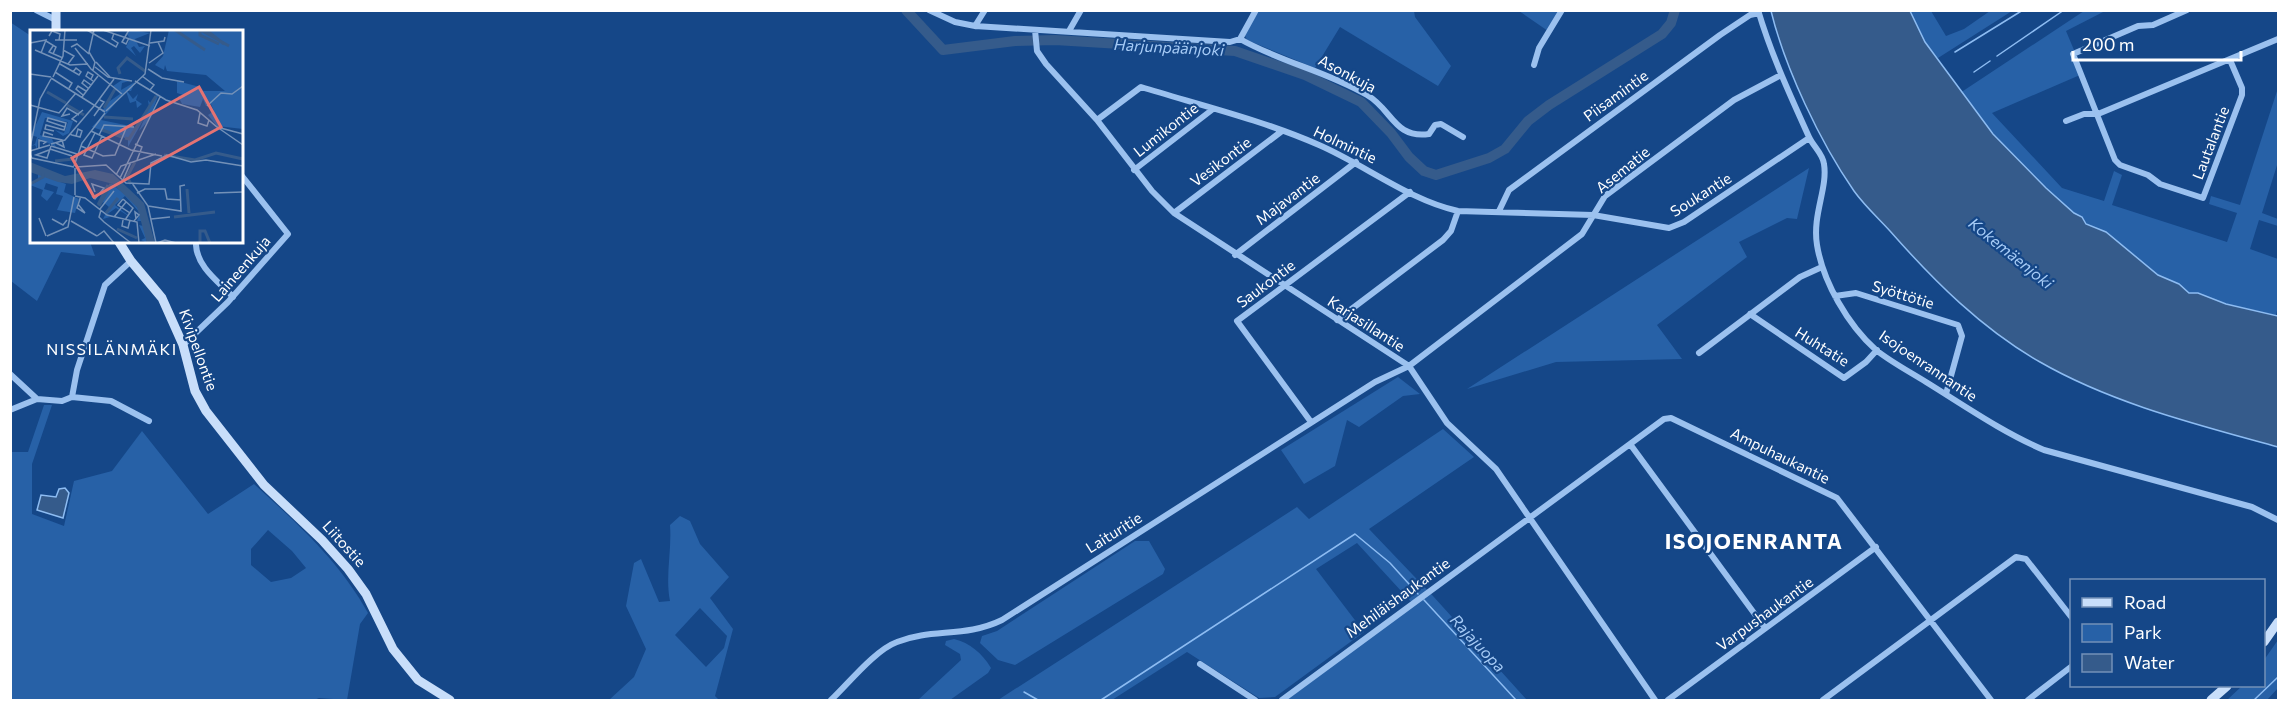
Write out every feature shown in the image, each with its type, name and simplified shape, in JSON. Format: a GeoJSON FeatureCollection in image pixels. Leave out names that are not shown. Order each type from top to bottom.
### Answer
{"type":"FeatureCollection","features":[{"type":"Feature","properties":{"kind":"street"},"geometry":{"type":"LineString","coordinates":[[36,10],[55,15],[56,30]]}},
{"type":"Feature","properties":{"kind":"street"},"geometry":{"type":"LineString","coordinates":[[929,10],[955,22],[1035,33],[1069,31],[1107,36],[1149,36],[1230,42],[1240,39],[1256,10]]}},
{"type":"Feature","properties":{"kind":"street"},"geometry":{"type":"LineString","coordinates":[[975,26],[985,10]]}},
{"type":"Feature","properties":{"kind":"street"},"geometry":{"type":"LineString","coordinates":[[1069,31],[1081,10]]}},
{"type":"Feature","properties":{"kind":"street"},"geometry":{"type":"LineString","coordinates":[[1534,65],[1539,48],[1562,10]]}},
{"type":"Feature","properties":{"kind":"street"},"geometry":{"type":"LineString","coordinates":[[2098,114],[2073,54],[2187,10]]}},
{"type":"Feature","properties":{"kind":"street","name":"Isojoenrannantie"},"geometry":{"type":"LineString","coordinates":[[1759,12],[1781,75],[1809,138],[1825,165],[1816,214],[1817,246],[1822,267],[1835,296],[1854,325],[1877,350],[2014,437],[2044,450],[2252,507],[2278,520]]}},
{"type":"Feature","properties":{"kind":"street","name":"Piisamintie"},"geometry":{"type":"LineString","coordinates":[[1499,211],[1509,190],[1720,35],[1750,15],[1759,12]]}},
{"type":"Feature","properties":{"kind":"street","name":"Karjasillantie"},"geometry":{"type":"LineString","coordinates":[[1035,33],[1036,46],[1046,64],[1097,120],[1134,170],[1174,213],[1235,255],[1409,366],[1438,412],[1496,469],[1655,700]]}},
{"type":"Feature","properties":{"kind":"street","name":"Asonkuja"},"geometry":{"type":"LineString","coordinates":[[1240,39],[1320,71],[1369,96],[1402,130],[1414,136],[1429,134],[1435,125],[1441,124],[1463,137]]}},
{"type":"Feature","properties":{"kind":"street"},"geometry":{"type":"LineString","coordinates":[[2066,121],[2084,114],[2098,114],[2278,39]]}},
{"type":"Feature","properties":{"kind":"street","name":"Lautalantie"},"geometry":{"type":"LineString","coordinates":[[2098,114],[2099,122],[2120,165],[2148,175],[2160,184],[2204,198],[2242,95],[2242,88],[2230,60]]}},
{"type":"Feature","properties":{"kind":"street","name":"Asematie"},"geometry":{"type":"LineString","coordinates":[[1409,366],[1582,234],[1605,196],[1734,100],[1781,75]]}},
{"type":"Feature","properties":{"kind":"street","name":"Holmintie"},"geometry":{"type":"LineString","coordinates":[[1097,120],[1141,87],[1282,130],[1356,162],[1436,206],[1458,211],[1593,214]]}},
{"type":"Feature","properties":{"kind":"street","name":"Lumikontie"},"geometry":{"type":"LineString","coordinates":[[1134,170],[1213,109]]}},
{"type":"Feature","properties":{"kind":"street","name":"Vesikontie"},"geometry":{"type":"LineString","coordinates":[[1174,213],[1282,130]]}},
{"type":"Feature","properties":{"kind":"street","name":"Soukantie"},"geometry":{"type":"LineString","coordinates":[[1593,214],[1669,228],[1684,222],[1809,138]]}},
{"type":"Feature","properties":{"kind":"street","name":"Majavantie"},"geometry":{"type":"LineString","coordinates":[[1235,255],[1356,162]]}},
{"type":"Feature","properties":{"kind":"street","name":"Laineenkuja"},"geometry":{"type":"LineString","coordinates":[[183,345],[233,297],[288,234],[243,177]]}},
{"type":"Feature","properties":{"kind":"street","name":"Saukontie"},"geometry":{"type":"LineString","coordinates":[[1311,422],[1237,321],[1410,192]]}},
{"type":"Feature","properties":{"kind":"street"},"geometry":{"type":"LineString","coordinates":[[1337,320],[1443,240],[1451,231],[1458,211]]}},
{"type":"Feature","properties":{"kind":"street","name":"Kivipellontie"},"geometry":{"type":"LineString","coordinates":[[120,243],[131,261],[162,298],[183,345],[195,391],[206,411]]}},
{"type":"Feature","properties":{"kind":"street"},"geometry":{"type":"LineString","coordinates":[[196,245],[197,255],[205,269],[233,297]]}},
{"type":"Feature","properties":{"kind":"street"},"geometry":{"type":"LineString","coordinates":[[72,398],[77,370],[105,285],[131,261]]}},
{"type":"Feature","properties":{"kind":"street"},"geometry":{"type":"LineString","coordinates":[[1699,352],[1800,277],[1822,267]]}},
{"type":"Feature","properties":{"kind":"street","name":"Syöttötie"},"geometry":{"type":"LineString","coordinates":[[1835,296],[1857,293],[1953,322],[1961,329],[1962,336],[1946,394]]}},
{"type":"Feature","properties":{"kind":"street","name":"Huhtatie"},"geometry":{"type":"LineString","coordinates":[[1750,314],[1844,378],[1866,362],[1877,350]]}},
{"type":"Feature","properties":{"kind":"street","name":"Laituritie"},"geometry":{"type":"LineString","coordinates":[[831,700],[895,642],[927,635],[965,633],[1002,620],[1375,382],[1409,366]]}},
{"type":"Feature","properties":{"kind":"street"},"geometry":{"type":"LineString","coordinates":[[10,374],[37,399]]}},
{"type":"Feature","properties":{"kind":"street"},"geometry":{"type":"LineString","coordinates":[[10,410],[37,399],[62,401],[72,398],[113,402],[149,421]]}},
{"type":"Feature","properties":{"kind":"street","name":"Liitostie"},"geometry":{"type":"LineString","coordinates":[[206,411],[264,484],[322,540],[348,569],[366,594],[393,649],[418,680],[450,700]]}},
{"type":"Feature","properties":{"kind":"street","name":"Ampuhaukantie"},"geometry":{"type":"LineString","coordinates":[[1529,517],[1664,419],[1680,420],[1837,498],[1991,700]]}},
{"type":"Feature","properties":{"kind":"street"},"geometry":{"type":"LineString","coordinates":[[1630,444],[1765,628]]}},
{"type":"Feature","properties":{"kind":"street","name":"Mehiläishaukantie"},"geometry":{"type":"LineString","coordinates":[[1282,700],[1529,517]]}},
{"type":"Feature","properties":{"kind":"street","name":"Varpushaukantie"},"geometry":{"type":"LineString","coordinates":[[1668,700],[1876,547]]}},
{"type":"Feature","properties":{"kind":"street"},"geometry":{"type":"LineString","coordinates":[[1823,700],[2016,557],[2026,559],[2070,615]]}},
{"type":"Feature","properties":{"kind":"street"},"geometry":{"type":"LineString","coordinates":[[2265,641],[2278,622]]}},
{"type":"Feature","properties":{"kind":"street"},"geometry":{"type":"LineString","coordinates":[[1200,664],[1255,700]]}},
{"type":"Feature","properties":{"kind":"street"},"geometry":{"type":"LineString","coordinates":[[2028,700],[2070,668]]}},
{"type":"Feature","properties":{"kind":"street"},"geometry":{"type":"LineString","coordinates":[[2211,700],[2226,687]]}},
{"type":"Feature","properties":{"kind":"green space"},"geometry":{"type":"Polygon","coordinates":[[[1259,11],[1414,11],[1415,17],[1451,66],[1438,86],[1340,27],[1315,68],[1247,40],[1244,34],[1259,11]]]}},
{"type":"Feature","properties":{"kind":"green space"},"geometry":{"type":"Polygon","coordinates":[[[1519,11],[1560,11],[1548,31],[1519,11]]]}},
{"type":"Feature","properties":{"kind":"green space"},"geometry":{"type":"Polygon","coordinates":[[[1910,11],[1931,11],[1946,36],[1964,29],[1990,11],[2012,11],[1938,58],[1925,42],[1910,11]]]}},
{"type":"Feature","properties":{"kind":"green space"},"geometry":{"type":"Polygon","coordinates":[[[2084,11],[2105,11],[2066,31],[2074,50],[2070,52],[2080,75],[1992,113],[2062,188],[2104,201],[2114,171],[2122,175],[2112,205],[2227,242],[2237,213],[2209,204],[2211,196],[2240,205],[2278,88],[2278,162],[2262,213],[2278,219],[2278,226],[2259,220],[2250,249],[2278,259],[2276,315],[2226,304],[2198,293],[2189,294],[2179,284],[2158,275],[2106,232],[2085,224],[2082,217],[2068,209],[2035,180],[1960,93],[2084,11]]]}},
{"type":"Feature","properties":{"kind":"green space"},"geometry":{"type":"Polygon","coordinates":[[[10,22],[30,35],[30,243],[90,243],[95,256],[61,252],[37,301],[11,281],[10,22]]]}},
{"type":"Feature","properties":{"kind":"green space"},"geometry":{"type":"Polygon","coordinates":[[[1809,168],[1797,219],[1787,218],[1739,242],[1747,257],[1657,325],[1682,359],[1556,362],[1467,389],[1809,168]]]}},
{"type":"Feature","properties":{"kind":"green space"},"geometry":{"type":"Polygon","coordinates":[[[1398,377],[1420,394],[1403,396],[1359,427],[1347,420],[1335,466],[1304,484],[1281,450],[1398,377]]]}},
{"type":"Feature","properties":{"kind":"green space"},"geometry":{"type":"Polygon","coordinates":[[[44,405],[52,405],[32,464],[32,514],[64,526],[74,481],[112,471],[142,431],[208,514],[254,484],[331,560],[357,594],[368,613],[360,624],[347,700],[319,698],[314,700],[11,700],[10,452],[28,452],[44,405]],[[268,530],[251,549],[251,565],[271,582],[291,578],[306,568],[292,551],[268,530]]]}},
{"type":"Feature","properties":{"kind":"green space"},"geometry":{"type":"Polygon","coordinates":[[[1443,429],[1474,457],[1369,529],[1527,700],[1287,700],[1414,605],[1357,543],[1316,569],[1364,632],[1275,697],[1259,698],[1187,652],[1112,700],[998,700],[1297,507],[1309,519],[1443,429]]]}},
{"type":"Feature","properties":{"kind":"green space"},"geometry":{"type":"Polygon","coordinates":[[[680,516],[690,521],[700,544],[729,577],[710,598],[733,629],[715,696],[719,700],[609,700],[634,677],[646,649],[626,606],[634,563],[641,559],[659,602],[670,601],[668,582],[670,525],[680,516]],[[700,608],[675,635],[706,667],[724,648],[727,636],[700,608]]]}},
{"type":"Feature","properties":{"kind":"green space"},"geometry":{"type":"Polygon","coordinates":[[[1135,541],[1149,541],[1165,569],[1163,574],[1015,665],[998,660],[980,643],[982,636],[997,631],[1135,541]]]}},
{"type":"Feature","properties":{"kind":"green space"},"geometry":{"type":"Polygon","coordinates":[[[954,639],[975,649],[991,668],[988,673],[950,700],[918,700],[961,660],[960,654],[945,645],[946,641],[954,639]]]}},
{"type":"Feature","properties":{"kind":"green space"},"geometry":{"type":"Polygon","coordinates":[[[2278,640],[2278,688],[2267,700],[2227,700],[2241,687],[2265,687],[2265,659],[2278,640]]]}},
{"type":"Feature","properties":{"kind":"water","name":"Kokemäenjoki"},"geometry":{"type":"Polygon","coordinates":[[[1771,11],[1910,11],[1925,42],[1993,134],[2046,188],[2074,213],[2082,217],[2086,224],[2106,232],[2158,275],[2179,284],[2189,293],[2198,293],[2226,304],[2278,316],[2278,447],[2127,402],[2068,377],[1998,335],[1960,303],[1867,206],[1841,172],[1816,128],[1794,80],[1771,11]]]}},
{"type":"Feature","properties":{"kind":"water"},"geometry":{"type":"Polygon","coordinates":[[[65,488],[69,493],[63,518],[37,510],[41,495],[56,497],[59,489],[65,488]]]}},
{"type":"Feature","properties":{"kind":"waterway","name":"Harjunpäänjoki"},"geometry":{"type":"LineString","coordinates":[[906,10],[943,50],[1015,41],[1055,40],[1235,51],[1305,75],[1361,102],[1391,133],[1409,157],[1424,171],[1436,175],[1489,158],[1505,149],[1528,121],[1549,105],[1662,34],[1671,23],[1675,10]]}},
{"type":"Feature","properties":{"kind":"waterway"},"geometry":{"type":"LineString","coordinates":[[1955,52],[2023,10]]}},
{"type":"Feature","properties":{"kind":"waterway"},"geometry":{"type":"LineString","coordinates":[[1997,56],[2064,10]]}},
{"type":"Feature","properties":{"kind":"waterway"},"geometry":{"type":"LineString","coordinates":[[1974,72],[1990,61]]}},
{"type":"Feature","properties":{"kind":"waterway"},"geometry":{"type":"LineString","coordinates":[[1101,700],[1355,534],[1390,563],[1418,594]]}},
{"type":"Feature","properties":{"kind":"waterway","name":"Rajajuopa"},"geometry":{"type":"LineString","coordinates":[[1424,600],[1516,700]]}},
{"type":"Feature","properties":{"kind":"waterway"},"geometry":{"type":"LineString","coordinates":[[2254,700],[2278,677]]}},
{"type":"Feature","properties":{"kind":"waterway"},"geometry":{"type":"LineString","coordinates":[[1024,692],[1038,700]]}},
{"type":"Feature","properties":{"kind":"district","name":"NISSILÄNMÄKI"},"geometry":{"type":"Point","coordinates":[112,349]}},
{"type":"Feature","properties":{"kind":"district","name":"ISOJOENRANTA"},"geometry":{"type":"Point","coordinates":[1754,542]}}]}
